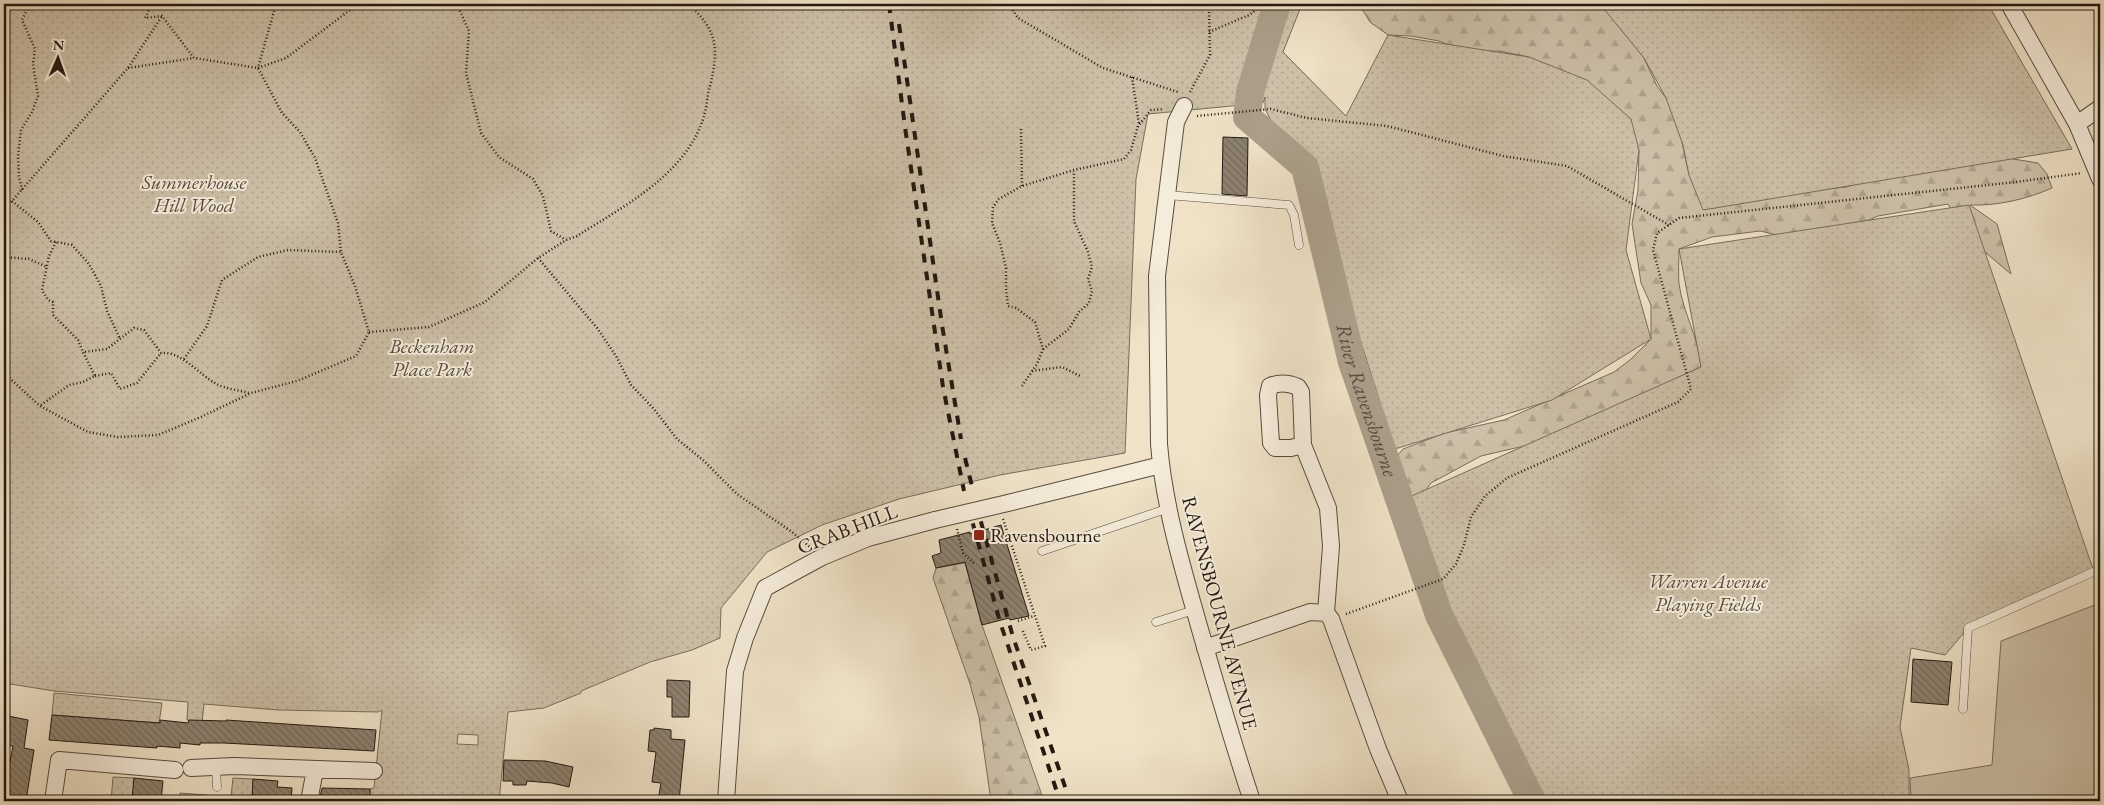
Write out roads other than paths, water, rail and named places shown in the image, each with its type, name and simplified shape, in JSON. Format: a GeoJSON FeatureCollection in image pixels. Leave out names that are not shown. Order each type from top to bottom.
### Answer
{"type":"FeatureCollection","features":[{"type":"Feature","properties":{"kind":"street"},"geometry":{"type":"LineString","coordinates":[[2009,4],[2077,124],[2099,175]]}},
{"type":"Feature","properties":{"kind":"street","name":"RAVENSBOURNE AVENUE"},"geometry":{"type":"LineString","coordinates":[[1182,99],[1171,116],[1167,195],[1157,276],[1159,444],[1161,465],[1178,552],[1224,717],[1252,801]]}},
{"type":"Feature","properties":{"kind":"street"},"geometry":{"type":"LineString","coordinates":[[2077,124],[2100,108]]}},
{"type":"Feature","properties":{"kind":"street"},"geometry":{"type":"LineString","coordinates":[[1303,444],[1328,508],[1331,546],[1328,616],[1378,749],[1400,801]]}},
{"type":"Feature","properties":{"kind":"street","name":"CRAB HILL"},"geometry":{"type":"LineString","coordinates":[[726,801],[735,671],[745,638],[765,588],[822,557],[868,538],[935,520],[1005,510],[1161,465]]}},
{"type":"Feature","properties":{"kind":"street"},"geometry":{"type":"LineString","coordinates":[[1205,648],[1310,612],[1328,616]]}},
{"type":"Feature","properties":{"kind":"street"},"geometry":{"type":"LineString","coordinates":[[53,801],[60,760],[183,769],[216,767],[374,771]]}},
{"type":"Feature","properties":{"kind":"street"},"geometry":{"type":"LineString","coordinates":[[309,801],[314,770]]}},
{"type":"Feature","properties":{"kind":"lane"},"geometry":{"type":"LineString","coordinates":[[1167,195],[1289,205],[1294,216],[1299,245]]}},
{"type":"Feature","properties":{"kind":"lane"},"geometry":{"type":"LineString","coordinates":[[1042,551],[1169,508]]}},
{"type":"Feature","properties":{"kind":"lane"},"geometry":{"type":"LineString","coordinates":[[1963,709],[1968,628],[2100,569]]}},
{"type":"Feature","properties":{"kind":"lane"},"geometry":{"type":"LineString","coordinates":[[1156,622],[1194,610]]}},
{"type":"Feature","properties":{"kind":"lane"},"geometry":{"type":"LineString","coordinates":[[216,767],[217,787]]}},
{"type":"Feature","properties":{"kind":"waterway","name":"River Ravensbourne"},"geometry":{"type":"LineString","coordinates":[[1277,4],[1250,92],[1247,117],[1305,167],[1352,362],[1439,615],[1532,801]]}},
{"type":"Feature","properties":{"kind":"railway"},"geometry":{"type":"LineString","coordinates":[[889,4],[943,387],[964,491]]}},
{"type":"Feature","properties":{"kind":"railway"},"geometry":{"type":"LineString","coordinates":[[899,24],[942,325],[961,439]]}},
{"type":"Feature","properties":{"kind":"railway"},"geometry":{"type":"LineString","coordinates":[[965,458],[973,490]]}},
{"type":"Feature","properties":{"kind":"railway"},"geometry":{"type":"LineString","coordinates":[[976,504],[1013,637],[1070,801]]}},
{"type":"Feature","properties":{"kind":"railway"},"geometry":{"type":"LineString","coordinates":[[968,506],[1000,622],[1060,801]]}},
{"type":"Feature","properties":{"kind":"place","name":"Ravensbourne"},"geometry":{"type":"Point","coordinates":[979,535]}},
{"type":"Feature","properties":{"kind":"park label","name":"Summerhouse Hill Wood"},"geometry":{"type":"Point","coordinates":[194,194]}},
{"type":"Feature","properties":{"kind":"park label","name":"Beckenham Place Park"},"geometry":{"type":"Point","coordinates":[432,358]}},
{"type":"Feature","properties":{"kind":"park label","name":"Warren Avenue Playing Fields"},"geometry":{"type":"Point","coordinates":[1708,592]}}]}
